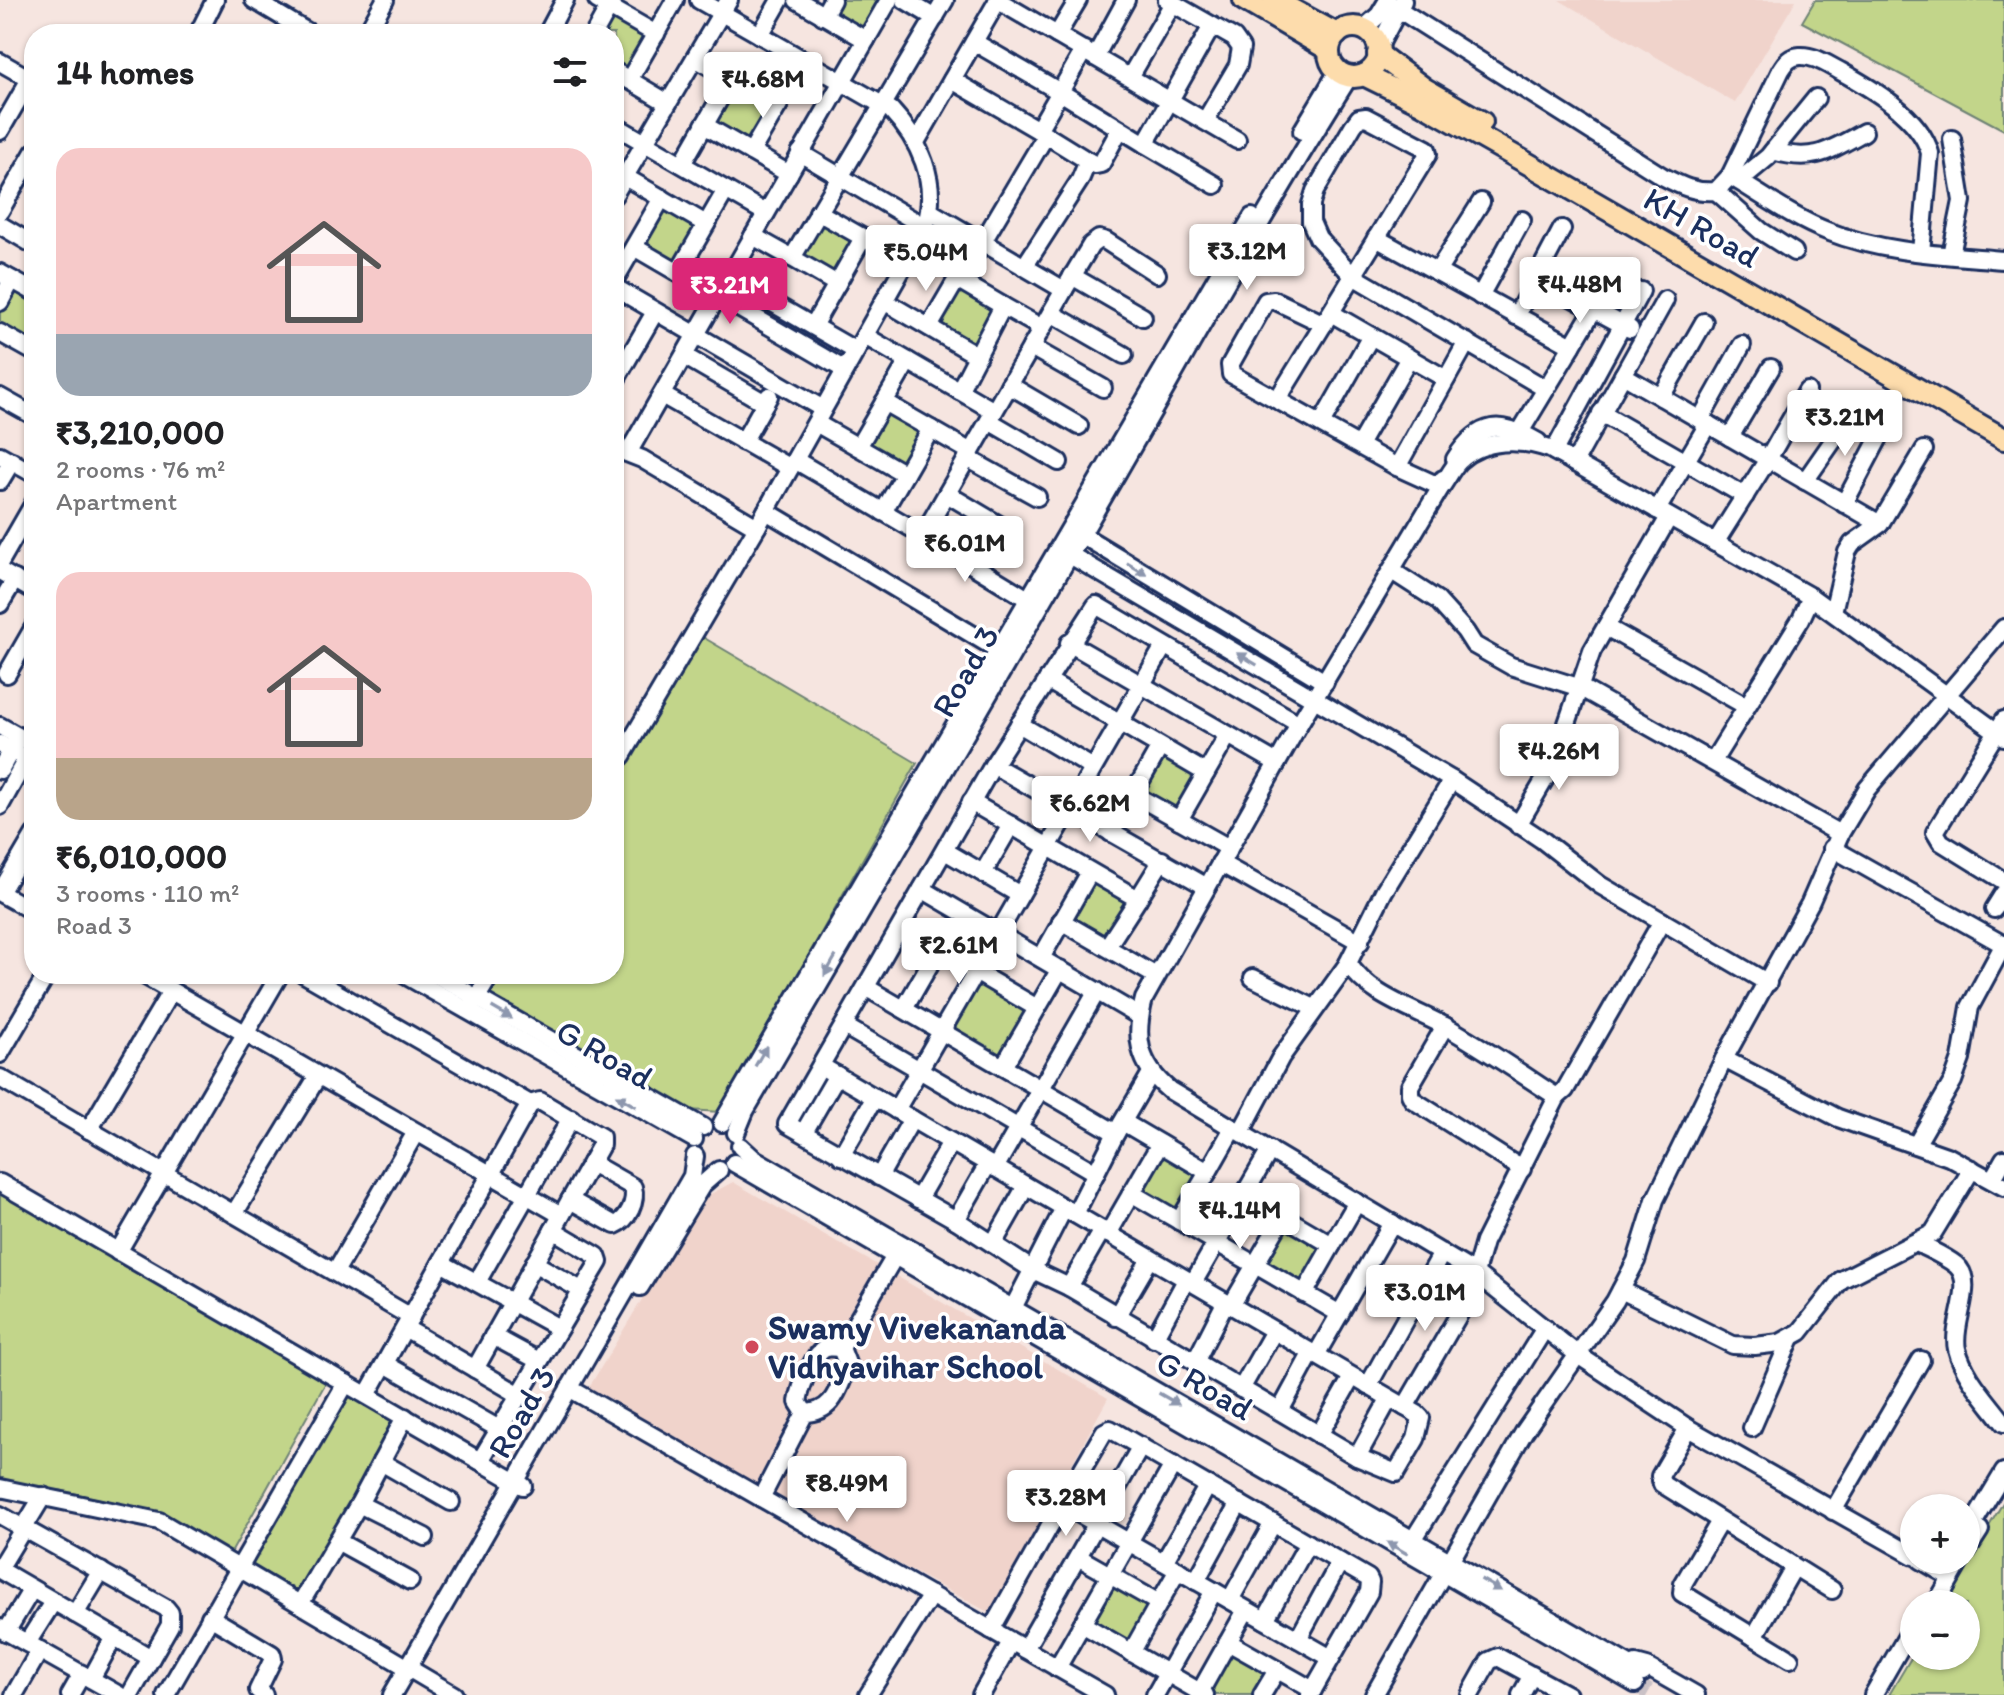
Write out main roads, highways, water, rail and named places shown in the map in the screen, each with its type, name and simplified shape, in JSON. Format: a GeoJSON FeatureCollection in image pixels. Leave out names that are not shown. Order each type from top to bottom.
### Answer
{"type":"FeatureCollection","features":[{"type":"Feature","properties":{"kind":"main road"},"geometry":{"type":"LineString","coordinates":[[1244,0],[1333,42]]}},
{"type":"Feature","properties":{"kind":"main road"},"geometry":{"type":"LineString","coordinates":[[1274,0],[1333,42]]}},
{"type":"Feature","properties":{"kind":"main road"},"geometry":{"type":"LineString","coordinates":[[1349,28],[1363,29],[1372,36],[1378,51],[1371,70],[1350,74],[1332,65],[1333,42],[1349,28]]}},
{"type":"Feature","properties":{"kind":"main road","name":"KH Road"},"geometry":{"type":"LineString","coordinates":[[1378,51],[1425,89],[2004,424]]}},
{"type":"Feature","properties":{"kind":"main road","name":"KH Road"},"geometry":{"type":"LineString","coordinates":[[1350,74],[1421,103],[2004,439]]}},
{"type":"Feature","properties":{"kind":"tunnel"},"geometry":{"type":"LineString","coordinates":[[1635,1684],[1654,1695]]}},
{"type":"Feature","properties":{"kind":"place","name":"Swamy Vivekananda Vidhyavihar School"},"geometry":{"type":"Point","coordinates":[752,1347]}}]}
